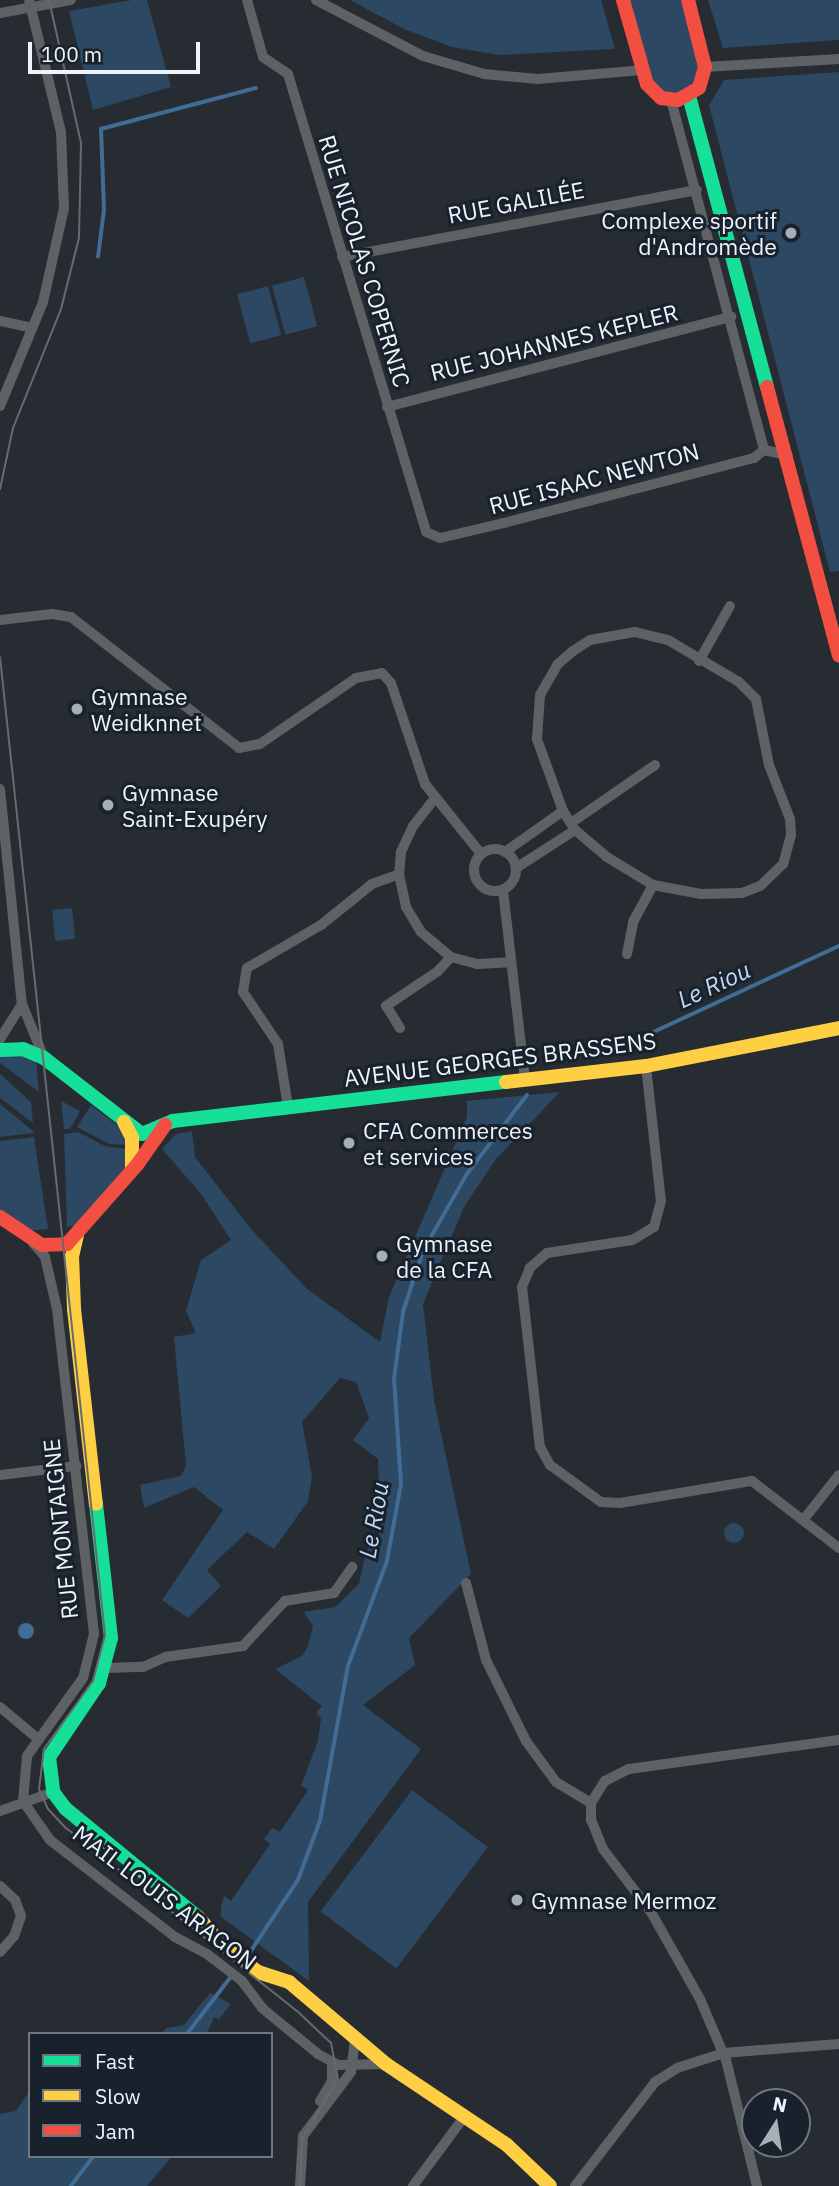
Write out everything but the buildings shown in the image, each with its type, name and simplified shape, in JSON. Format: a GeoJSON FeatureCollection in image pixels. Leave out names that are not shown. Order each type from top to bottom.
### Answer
{"type":"FeatureCollection","features":[{"type":"Feature","properties":{"kind":"street"},"geometry":{"type":"LineString","coordinates":[[0,13],[30,4],[71,0]]}},
{"type":"Feature","properties":{"kind":"street"},"geometry":{"type":"LineString","coordinates":[[316,0],[423,56],[484,74],[538,79],[642,70]]}},
{"type":"Feature","properties":{"kind":"street"},"geometry":{"type":"LineString","coordinates":[[624,0],[642,70],[654,92],[671,100],[689,96],[702,83],[705,67],[688,0]]}},
{"type":"Feature","properties":{"kind":"street","name":"RUE NICOLAS COPERNIC"},"geometry":{"type":"LineString","coordinates":[[250,2],[263,57],[288,74],[423,525],[431,536]]}},
{"type":"Feature","properties":{"kind":"street"},"geometry":{"type":"LineString","coordinates":[[0,406],[32,328],[60,237],[64,180],[61,132],[30,4]]}},
{"type":"Feature","properties":{"kind":"street"},"geometry":{"type":"LineString","coordinates":[[705,67],[839,59]]}},
{"type":"Feature","properties":{"kind":"street"},"geometry":{"type":"LineString","coordinates":[[689,96],[839,655]]}},
{"type":"Feature","properties":{"kind":"street"},"geometry":{"type":"LineString","coordinates":[[671,100],[731,317],[764,450],[787,455]]}},
{"type":"Feature","properties":{"kind":"street","name":"RUE GALILÉE"},"geometry":{"type":"LineString","coordinates":[[342,257],[697,190]]}},
{"type":"Feature","properties":{"kind":"street","name":"RUE JOHANNES KEPLER"},"geometry":{"type":"LineString","coordinates":[[387,407],[731,317]]}},
{"type":"Feature","properties":{"kind":"street"},"geometry":{"type":"LineString","coordinates":[[0,321],[32,328]]}},
{"type":"Feature","properties":{"kind":"street","name":"RUE ISAAC NEWTON"},"geometry":{"type":"LineString","coordinates":[[431,536],[503,523],[754,458],[764,450]]}},
{"type":"Feature","properties":{"kind":"street"},"geometry":{"type":"LineString","coordinates":[[699,661],[730,606]]}},
{"type":"Feature","properties":{"kind":"street"},"geometry":{"type":"LineString","coordinates":[[0,620],[52,614],[71,617],[239,748],[260,744],[356,678],[382,673],[391,683],[417,768],[435,798],[481,855]]}},
{"type":"Feature","properties":{"kind":"street"},"geometry":{"type":"LineString","coordinates":[[635,632],[668,640],[699,661],[739,682],[756,699],[769,765],[790,819],[792,835],[783,864],[772,877],[742,893],[701,894],[653,885],[607,857],[573,826],[563,811],[537,739],[536,714],[540,695],[558,664],[590,640],[635,632]]}},
{"type":"Feature","properties":{"kind":"street"},"geometry":{"type":"LineString","coordinates":[[481,855],[476,877],[487,889],[503,890],[510,885],[516,869],[655,765]]}},
{"type":"Feature","properties":{"kind":"street"},"geometry":{"type":"LineString","coordinates":[[0,789],[22,1004],[44,1058]]}},
{"type":"Feature","properties":{"kind":"street"},"geometry":{"type":"LineString","coordinates":[[435,798],[406,838],[399,874],[414,922],[451,957],[477,964],[510,962]]}},
{"type":"Feature","properties":{"kind":"street"},"geometry":{"type":"LineString","coordinates":[[481,855],[505,852],[563,811]]}},
{"type":"Feature","properties":{"kind":"street"},"geometry":{"type":"LineString","coordinates":[[505,852],[516,869]]}},
{"type":"Feature","properties":{"kind":"street"},"geometry":{"type":"LineString","coordinates":[[288,1107],[278,1044],[243,992],[247,968],[321,925],[372,884],[399,874]]}},
{"type":"Feature","properties":{"kind":"street"},"geometry":{"type":"LineString","coordinates":[[627,954],[633,922],[653,885]]}},
{"type":"Feature","properties":{"kind":"street"},"geometry":{"type":"LineString","coordinates":[[503,890],[525,1081]]}},
{"type":"Feature","properties":{"kind":"street"},"geometry":{"type":"LineString","coordinates":[[400,1028],[386,1006],[438,971],[451,957]]}},
{"type":"Feature","properties":{"kind":"street"},"geometry":{"type":"LineString","coordinates":[[0,1040],[22,1004]]}},
{"type":"Feature","properties":{"kind":"street","name":"AVENUE GEORGES BRASSENS"},"geometry":{"type":"LineString","coordinates":[[122,1119],[142,1134],[163,1127],[288,1107],[646,1066],[839,1028]]}},
{"type":"Feature","properties":{"kind":"street"},"geometry":{"type":"LineString","coordinates":[[0,1049],[23,1049],[44,1058],[122,1119],[132,1138],[132,1168]]}},
{"type":"Feature","properties":{"kind":"street"},"geometry":{"type":"LineString","coordinates":[[646,1066],[662,1200],[654,1227],[632,1240],[547,1253],[530,1268],[522,1287],[540,1447],[550,1465],[601,1503],[620,1503],[752,1481],[839,1548]]}},
{"type":"Feature","properties":{"kind":"street"},"geometry":{"type":"LineString","coordinates":[[0,1216],[29,1240],[57,1247],[77,1235],[163,1127]]}},
{"type":"Feature","properties":{"kind":"street","name":"RUE MONTAIGNE"},"geometry":{"type":"LineString","coordinates":[[52,1792],[47,1771],[52,1748],[93,1695],[106,1668],[110,1630],[74,1309],[72,1256],[77,1235]]}},
{"type":"Feature","properties":{"kind":"street","name":"RUE MONTAIGNE"},"geometry":{"type":"LineString","coordinates":[[23,1801],[24,1764],[37,1738],[83,1678],[92,1650],[93,1626],[76,1466],[49,1268],[29,1240]]}},
{"type":"Feature","properties":{"kind":"street"},"geometry":{"type":"LineString","coordinates":[[0,1475],[76,1466]]}},
{"type":"Feature","properties":{"kind":"street"},"geometry":{"type":"LineString","coordinates":[[804,1519],[839,1475]]}},
{"type":"Feature","properties":{"kind":"street"},"geometry":{"type":"LineString","coordinates":[[106,1668],[143,1667],[165,1657],[243,1646],[285,1601],[334,1593],[352,1567]]}},
{"type":"Feature","properties":{"kind":"street"},"geometry":{"type":"LineString","coordinates":[[466,1583],[486,1660],[526,1741],[556,1783],[591,1802]]}},
{"type":"Feature","properties":{"kind":"street"},"geometry":{"type":"LineString","coordinates":[[0,1707],[37,1738]]}},
{"type":"Feature","properties":{"kind":"street"},"geometry":{"type":"LineString","coordinates":[[757,2186],[724,2053],[677,1955],[603,1849],[591,1820],[591,1802],[605,1782],[629,1769],[839,1740]]}},
{"type":"Feature","properties":{"kind":"street"},"geometry":{"type":"LineString","coordinates":[[0,1811],[52,1792]]}},
{"type":"Feature","properties":{"kind":"street","name":"MAIL LOUIS ARAGON"},"geometry":{"type":"LineString","coordinates":[[52,1792],[66,1809],[195,1913],[219,1941],[258,1972],[289,1982],[386,2064],[507,2145],[550,2186]]}},
{"type":"Feature","properties":{"kind":"street","name":"MAIL LOUIS ARAGON"},"geometry":{"type":"LineString","coordinates":[[23,1801],[50,1840],[175,1937],[207,1954],[242,1981],[262,2008],[332,2062]]}},
{"type":"Feature","properties":{"kind":"street"},"geometry":{"type":"LineString","coordinates":[[0,1886],[15,1900],[21,1916],[14,1936],[0,1952]]}},
{"type":"Feature","properties":{"kind":"street"},"geometry":{"type":"LineString","coordinates":[[300,2186],[303,2136],[348,2078],[354,2063],[355,2039]]}},
{"type":"Feature","properties":{"kind":"street"},"geometry":{"type":"LineString","coordinates":[[575,2186],[655,2082],[677,2068],[724,2053],[839,2044]]}},
{"type":"Feature","properties":{"kind":"street"},"geometry":{"type":"LineString","coordinates":[[295,2186],[296,2140],[329,2088],[332,2062],[386,2064]]}},
{"type":"Feature","properties":{"kind":"street"},"geometry":{"type":"LineString","coordinates":[[413,2186],[464,2117]]}},
{"type":"Feature","properties":{"kind":"shaded area"},"geometry":{"type":"Polygon","coordinates":[[[147,0],[171,87],[93,110],[69,11],[147,0]]]}},
{"type":"Feature","properties":{"kind":"shaded area"},"geometry":{"type":"Polygon","coordinates":[[[350,0],[601,0],[615,49],[499,55],[452,47],[404,29],[350,0]]]}},
{"type":"Feature","properties":{"kind":"shaded area"},"geometry":{"type":"Polygon","coordinates":[[[629,0],[682,0],[700,65],[698,79],[681,93],[665,93],[653,83],[629,0]]]}},
{"type":"Feature","properties":{"kind":"shaded area"},"geometry":{"type":"Polygon","coordinates":[[[708,0],[839,0],[839,40],[723,48],[708,0]]]}},
{"type":"Feature","properties":{"kind":"shaded area","name":"Complexe sportif d'Andromède"},"geometry":{"type":"Polygon","coordinates":[[[839,72],[839,571],[830,572],[709,105],[724,80],[839,72]]]}},
{"type":"Feature","properties":{"kind":"shaded area"},"geometry":{"type":"Polygon","coordinates":[[[304,277],[317,326],[285,335],[272,286],[304,277]]]}},
{"type":"Feature","properties":{"kind":"shaded area"},"geometry":{"type":"Polygon","coordinates":[[[268,286],[281,335],[250,344],[237,294],[268,286]]]}},
{"type":"Feature","properties":{"kind":"shaded area"},"geometry":{"type":"Polygon","coordinates":[[[72,908],[75,939],[55,941],[52,910],[72,908]]]}},
{"type":"Feature","properties":{"kind":"shaded area"},"geometry":{"type":"Polygon","coordinates":[[[13,1052],[36,1061],[39,1092],[0,1063],[0,1056],[13,1052]]]}},
{"type":"Feature","properties":{"kind":"shaded area"},"geometry":{"type":"Polygon","coordinates":[[[0,1074],[31,1102],[33,1123],[0,1098],[0,1074]]]}},
{"type":"Feature","properties":{"kind":"shaded area"},"geometry":{"type":"Polygon","coordinates":[[[560,1092],[496,1159],[464,1207],[423,1304],[434,1400],[471,1574],[409,1638],[415,1665],[363,1705],[421,1749],[308,1902],[309,1981],[221,1917],[221,1907],[224,1896],[231,1901],[270,1844],[264,1839],[272,1828],[280,1832],[308,1790],[301,1786],[318,1741],[321,1718],[316,1713],[322,1706],[275,1669],[302,1656],[308,1646],[313,1626],[304,1612],[335,1607],[359,1584],[366,1551],[380,1532],[378,1459],[353,1440],[369,1418],[356,1382],[340,1378],[302,1422],[312,1476],[308,1501],[274,1549],[247,1532],[207,1570],[221,1586],[188,1618],[162,1600],[223,1510],[194,1487],[144,1508],[140,1485],[181,1476],[186,1466],[174,1337],[196,1333],[186,1311],[201,1260],[231,1240],[201,1194],[162,1149],[176,1134],[192,1131],[195,1157],[252,1230],[306,1288],[380,1342],[389,1297],[467,1117],[467,1101],[560,1092]]]}},
{"type":"Feature","properties":{"kind":"shaded area"},"geometry":{"type":"Polygon","coordinates":[[[61,1101],[80,1111],[70,1129],[64,1129],[61,1101]]]}},
{"type":"Feature","properties":{"kind":"shaded area"},"geometry":{"type":"Polygon","coordinates":[[[0,1104],[33,1131],[34,1133],[0,1137],[0,1104]]]}},
{"type":"Feature","properties":{"kind":"shaded area"},"geometry":{"type":"Polygon","coordinates":[[[91,1105],[118,1126],[128,1145],[109,1144],[77,1127],[91,1105]]]}},
{"type":"Feature","properties":{"kind":"shaded area"},"geometry":{"type":"Polygon","coordinates":[[[78,1132],[105,1146],[129,1149],[127,1165],[79,1225],[67,1227],[64,1134],[78,1132]]]}},
{"type":"Feature","properties":{"kind":"shaded area"},"geometry":{"type":"Polygon","coordinates":[[[34,1137],[48,1229],[27,1231],[0,1210],[0,1141],[34,1137]]]}},
{"type":"Feature","properties":{"kind":"shaded area"},"geometry":{"type":"Polygon","coordinates":[[[734,1523],[741,1526],[744,1533],[741,1540],[734,1543],[727,1540],[724,1533],[727,1526],[734,1523]]]}},
{"type":"Feature","properties":{"kind":"shaded area"},"geometry":{"type":"Polygon","coordinates":[[[23,1623],[29,1623],[34,1631],[32,1637],[23,1639],[18,1634],[18,1628],[23,1623]]]}},
{"type":"Feature","properties":{"kind":"shaded area"},"geometry":{"type":"Polygon","coordinates":[[[412,1790],[488,1847],[396,1969],[321,1911],[412,1790]]]}},
{"type":"Feature","properties":{"kind":"shaded area"},"geometry":{"type":"Polygon","coordinates":[[[210,1993],[231,2004],[219,2019],[214,2017],[208,2032],[163,2032],[166,2028],[184,2025],[210,1993]]]}},
{"type":"Feature","properties":{"kind":"shaded area"},"geometry":{"type":"Polygon","coordinates":[[[28,2093],[28,2158],[170,2158],[147,2186],[0,2186],[0,2114],[16,2111],[28,2093]]]}},
{"type":"Feature","properties":{"kind":"waterway"},"geometry":{"type":"LineString","coordinates":[[98,257],[104,210],[101,129],[256,88]]}},
{"type":"Feature","properties":{"kind":"waterway","name":"Le Riou"},"geometry":{"type":"LineString","coordinates":[[604,1055],[839,946]]}},
{"type":"Feature","properties":{"kind":"waterway","name":"Le Riou"},"geometry":{"type":"LineString","coordinates":[[247,1957],[298,1880],[320,1821],[348,1666],[387,1561],[401,1484],[394,1379],[403,1312],[423,1251],[467,1174],[527,1095]]}},
{"type":"Feature","properties":{"kind":"waterway","name":"Le Riou"},"geometry":{"type":"LineString","coordinates":[[189,2032],[230,1978]]}},
{"type":"Feature","properties":{"kind":"waterway","name":"Le Riou"},"geometry":{"type":"LineString","coordinates":[[71,2186],[92,2158]]}},
{"type":"Feature","properties":{"kind":"tram line"},"geometry":{"type":"LineString","coordinates":[[0,489],[13,428],[61,309],[79,238],[81,143],[49,0]]}},
{"type":"Feature","properties":{"kind":"tram line"},"geometry":{"type":"LineString","coordinates":[[0,657],[105,1635],[93,1681],[44,1749],[39,1789],[48,1809],[66,1828],[297,2011],[331,2043],[338,2079],[302,2139],[300,2186]]}},
{"type":"Feature","properties":{"kind":"traffic: fast"},"geometry":{"type":"LineString","coordinates":[[689,96],[767,387]]}},
{"type":"Feature","properties":{"kind":"traffic: fast"},"geometry":{"type":"LineString","coordinates":[[0,1050],[23,1049],[44,1058],[142,1134],[173,1121],[506,1082]]}},
{"type":"Feature","properties":{"kind":"traffic: fast"},"geometry":{"type":"LineString","coordinates":[[96,1504],[111,1638],[99,1683],[49,1757],[53,1792],[66,1809],[198,1917]]}},
{"type":"Feature","properties":{"kind":"traffic: slow"},"geometry":{"type":"LineString","coordinates":[[506,1082],[646,1066],[839,1028]]}},
{"type":"Feature","properties":{"kind":"traffic: slow"},"geometry":{"type":"LineString","coordinates":[[124,1122],[132,1138],[132,1168]]}},
{"type":"Feature","properties":{"kind":"traffic: slow"},"geometry":{"type":"LineString","coordinates":[[77,1235],[72,1256],[74,1309],[96,1504]]}},
{"type":"Feature","properties":{"kind":"traffic: slow"},"geometry":{"type":"LineString","coordinates":[[198,1917],[219,1941],[258,1972],[289,1982],[386,2064],[507,2145],[550,2186]]}},
{"type":"Feature","properties":{"kind":"traffic: jam"},"geometry":{"type":"LineString","coordinates":[[623,0],[647,84],[661,98],[678,100],[699,88],[705,67],[688,0]]}},
{"type":"Feature","properties":{"kind":"traffic: jam"},"geometry":{"type":"LineString","coordinates":[[767,387],[839,655]]}},
{"type":"Feature","properties":{"kind":"traffic: jam"},"geometry":{"type":"LineString","coordinates":[[0,1217],[42,1245],[67,1244],[137,1165],[165,1125]]}},
{"type":"Feature","properties":{"kind":"place","name":"Complexe sportif d'Andromède"},"geometry":{"type":"Point","coordinates":[791,233]}},
{"type":"Feature","properties":{"kind":"place","name":"Gymnase Weidknnet"},"geometry":{"type":"Point","coordinates":[77,709]}},
{"type":"Feature","properties":{"kind":"place","name":"Gymnase Saint-Exupéry"},"geometry":{"type":"Point","coordinates":[108,805]}},
{"type":"Feature","properties":{"kind":"place","name":"CFA Commerces et services"},"geometry":{"type":"Point","coordinates":[349,1143]}},
{"type":"Feature","properties":{"kind":"place","name":"Gymnase de la CFA"},"geometry":{"type":"Point","coordinates":[382,1256]}},
{"type":"Feature","properties":{"kind":"place","name":"Gymnase Mermoz"},"geometry":{"type":"Point","coordinates":[517,1900]}}]}
